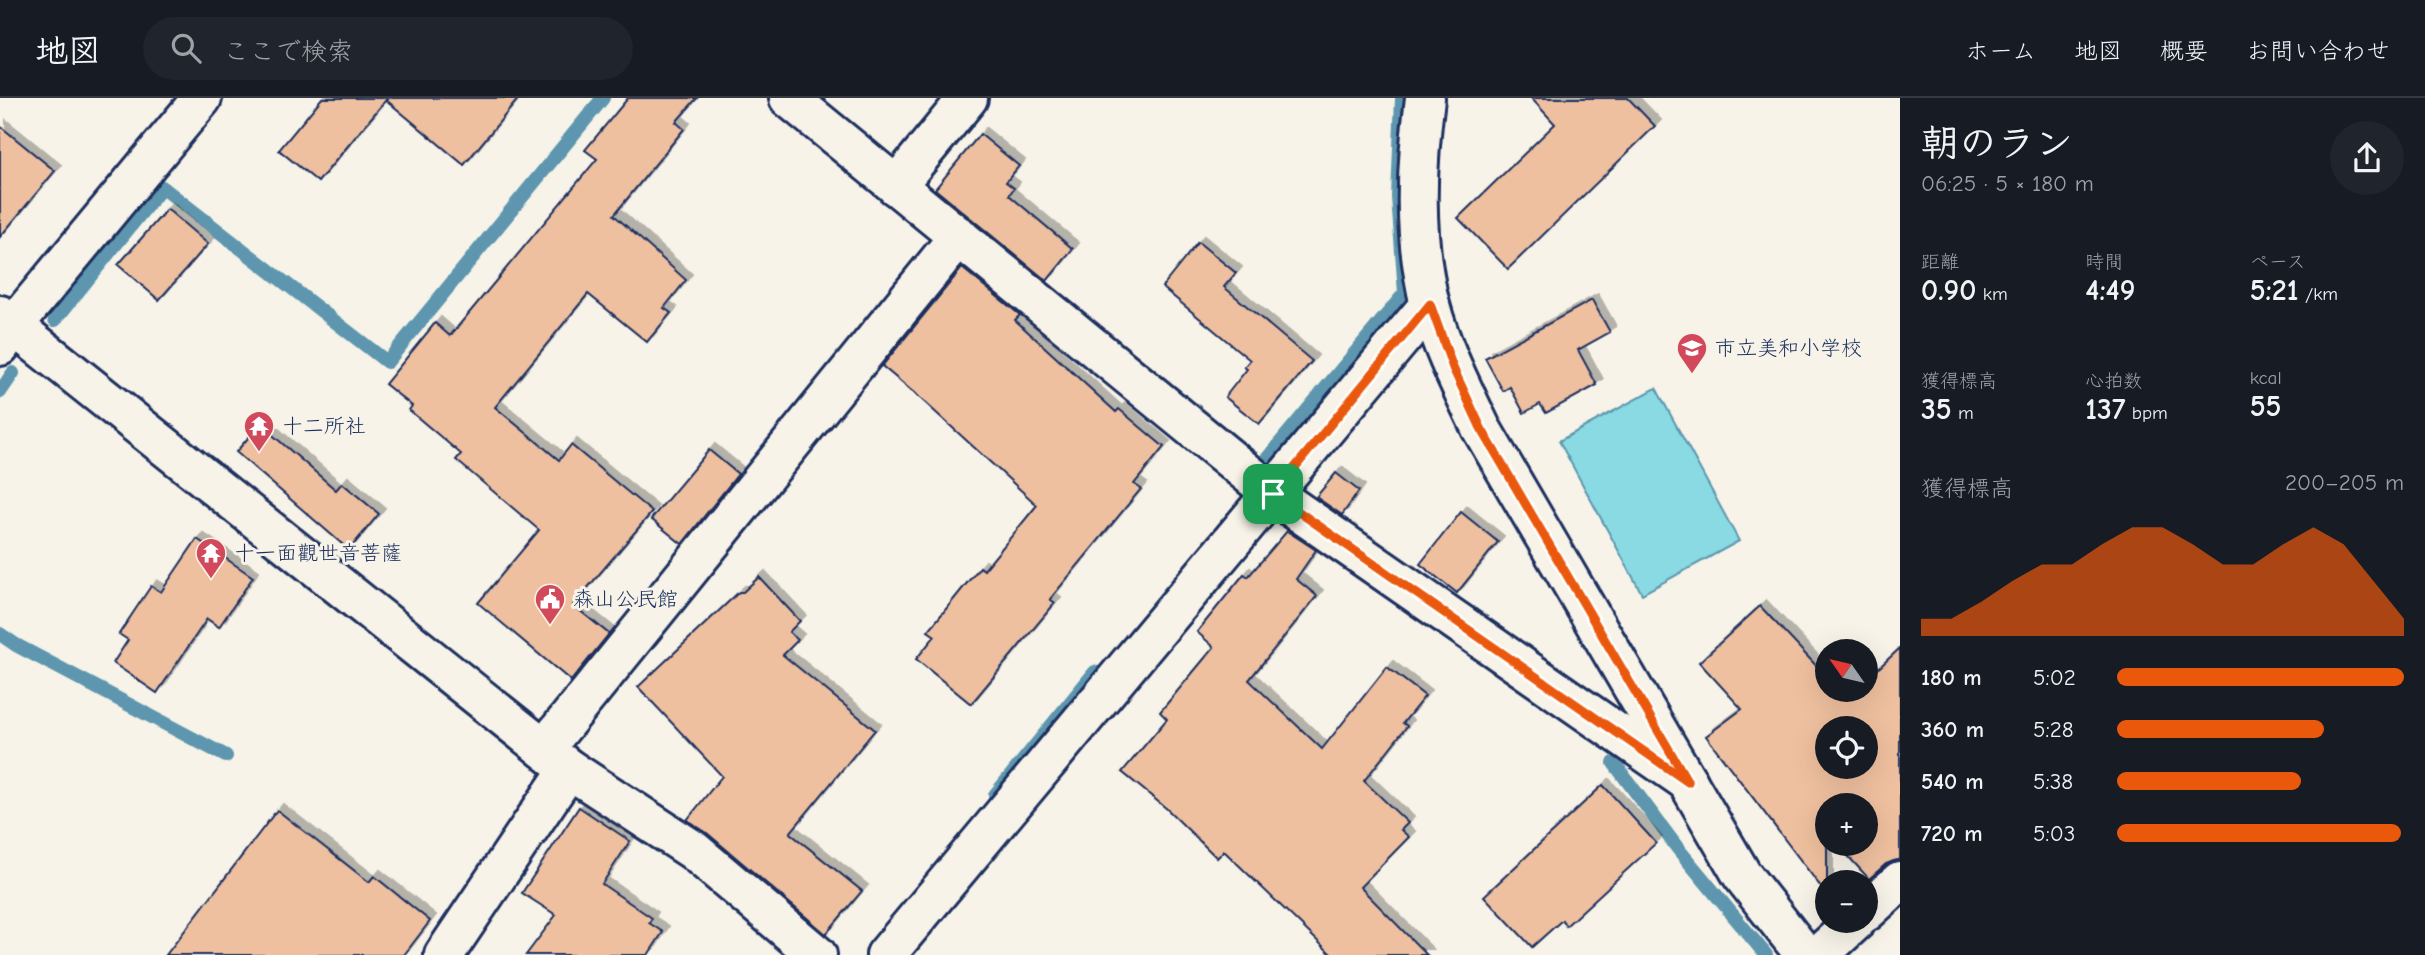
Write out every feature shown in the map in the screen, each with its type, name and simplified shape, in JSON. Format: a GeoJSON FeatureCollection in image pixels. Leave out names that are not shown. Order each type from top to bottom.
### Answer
{"type":"FeatureCollection","features":[{"type":"Feature","properties":{"kind":"street"},"geometry":{"type":"LineString","coordinates":[[202,98],[4,329],[556,759],[693,850],[817,955]]}},
{"type":"Feature","properties":{"kind":"street"},"geometry":{"type":"LineString","coordinates":[[789,98],[1273,494],[1688,782]]}},
{"type":"Feature","properties":{"kind":"street"},"geometry":{"type":"LineString","coordinates":[[897,186],[968,98]]}},
{"type":"Feature","properties":{"kind":"street"},"geometry":{"type":"LineString","coordinates":[[1425,98],[1418,154],[1417,233],[1430,304],[1453,368],[1481,428],[1742,875],[1805,955]]}},
{"type":"Feature","properties":{"kind":"street"},"geometry":{"type":"LineString","coordinates":[[444,955],[556,759],[959,236]]}},
{"type":"Feature","properties":{"kind":"street"},"geometry":{"type":"LineString","coordinates":[[886,955],[1430,304]]}},
{"type":"Feature","properties":{"kind":"street"},"geometry":{"type":"LineString","coordinates":[[1878,901],[1900,881]]}},
{"type":"Feature","properties":{"kind":"street"},"geometry":{"type":"LineString","coordinates":[[1819,955],[1843,933]]}},
{"type":"Feature","properties":{"kind":"water"},"geometry":{"type":"Polygon","coordinates":[[[1656,388],[1739,541],[1642,594],[1559,441],[1656,388]]]}},
{"type":"Feature","properties":{"kind":"building"},"geometry":{"type":"Polygon","coordinates":[[[322,98],[519,98],[464,165],[386,100],[318,182],[279,150],[322,98]]]}},
{"type":"Feature","properties":{"kind":"building"},"geometry":{"type":"Polygon","coordinates":[[[628,98],[697,98],[676,122],[684,129],[614,215],[686,280],[664,308],[671,313],[647,342],[588,294],[495,407],[559,460],[571,445],[652,512],[573,605],[609,634],[571,681],[478,603],[539,530],[456,460],[461,454],[409,410],[412,406],[385,384],[435,323],[450,336],[597,159],[585,150],[628,98]]]}},
{"type":"Feature","properties":{"kind":"building"},"geometry":{"type":"Polygon","coordinates":[[[1531,98],[1628,98],[1655,126],[1508,269],[1458,218],[1555,124],[1531,98]]]}},
{"type":"Feature","properties":{"kind":"building"},"geometry":{"type":"Polygon","coordinates":[[[0,126],[55,171],[0,237],[0,126]]]}},
{"type":"Feature","properties":{"kind":"building"},"geometry":{"type":"Polygon","coordinates":[[[980,134],[1019,166],[1006,182],[1014,188],[1009,195],[1073,249],[1047,281],[935,189],[980,134]]]}},
{"type":"Feature","properties":{"kind":"building"},"geometry":{"type":"Polygon","coordinates":[[[167,209],[208,244],[159,300],[118,265],[167,209]]]}},
{"type":"Feature","properties":{"kind":"building"},"geometry":{"type":"Polygon","coordinates":[[[1198,242],[1236,273],[1224,287],[1312,361],[1259,424],[1225,397],[1247,369],[1244,367],[1250,360],[1162,287],[1198,242]]]}},
{"type":"Feature","properties":{"kind":"building"},"geometry":{"type":"Polygon","coordinates":[[[962,268],[1020,315],[1015,320],[1116,412],[1119,409],[1164,447],[1134,484],[1141,489],[1050,599],[1055,603],[971,704],[916,659],[935,636],[928,631],[980,567],[984,570],[1037,505],[882,366],[962,268]]]}},
{"type":"Feature","properties":{"kind":"building"},"geometry":{"type":"Polygon","coordinates":[[[1592,300],[1610,332],[1578,350],[1597,385],[1546,413],[1540,404],[1524,413],[1510,387],[1503,391],[1485,358],[1592,300]]]}},
{"type":"Feature","properties":{"kind":"building"},"geometry":{"type":"Polygon","coordinates":[[[260,424],[336,490],[342,483],[379,514],[349,550],[236,452],[260,424]]]}},
{"type":"Feature","properties":{"kind":"building"},"geometry":{"type":"Polygon","coordinates":[[[709,450],[738,474],[682,544],[651,519],[709,450]]]}},
{"type":"Feature","properties":{"kind":"building"},"geometry":{"type":"Polygon","coordinates":[[[1336,473],[1359,491],[1342,515],[1316,497],[1336,473]]]}},
{"type":"Feature","properties":{"kind":"building"},"geometry":{"type":"Polygon","coordinates":[[[1461,512],[1498,542],[1457,593],[1420,564],[1461,512]]]}},
{"type":"Feature","properties":{"kind":"building"},"geometry":{"type":"Polygon","coordinates":[[[1287,531],[1316,550],[1296,579],[1317,596],[1249,680],[1322,749],[1387,667],[1425,696],[1403,723],[1407,726],[1364,781],[1408,823],[1401,830],[1409,837],[1360,887],[1427,955],[1332,955],[1224,851],[1217,858],[1167,809],[1122,772],[1167,719],[1160,712],[1214,647],[1197,632],[1244,574],[1248,577],[1287,531]]]}},
{"type":"Feature","properties":{"kind":"building"},"geometry":{"type":"Polygon","coordinates":[[[197,539],[253,577],[219,627],[207,619],[157,693],[113,663],[128,640],[119,634],[151,586],[161,592],[197,539]]]}},
{"type":"Feature","properties":{"kind":"building"},"geometry":{"type":"Polygon","coordinates":[[[759,577],[800,621],[789,632],[798,640],[783,655],[875,730],[790,833],[862,891],[826,934],[707,833],[687,820],[722,776],[638,687],[739,592],[743,592],[759,577]]]}},
{"type":"Feature","properties":{"kind":"building"},"geometry":{"type":"Polygon","coordinates":[[[1760,606],[1815,664],[1815,702],[1878,702],[1878,669],[1900,648],[1900,860],[1886,864],[1878,871],[1861,870],[1848,856],[1878,856],[1878,793],[1815,793],[1815,856],[1827,856],[1827,870],[1815,870],[1815,879],[1706,736],[1742,709],[1699,662],[1760,606]]]}},
{"type":"Feature","properties":{"kind":"building"},"geometry":{"type":"Polygon","coordinates":[[[1603,785],[1656,843],[1566,926],[1562,920],[1532,947],[1484,896],[1603,785]]]}},
{"type":"Feature","properties":{"kind":"building"},"geometry":{"type":"Polygon","coordinates":[[[579,807],[630,841],[602,884],[652,918],[649,923],[663,932],[648,955],[526,955],[556,915],[522,893],[579,807]]]}},
{"type":"Feature","properties":{"kind":"building"},"geometry":{"type":"Polygon","coordinates":[[[277,810],[369,882],[374,876],[430,921],[404,955],[166,955],[277,810]]]}},
{"type":"Feature","properties":{"kind":"waterway"},"geometry":{"type":"LineString","coordinates":[[55,320],[162,187],[387,362],[603,98]]}},
{"type":"Feature","properties":{"kind":"waterway"},"geometry":{"type":"LineString","coordinates":[[1266,460],[1405,293],[1398,197],[1402,98]]}},
{"type":"Feature","properties":{"kind":"waterway"},"geometry":{"type":"LineString","coordinates":[[0,392],[13,373]]}},
{"type":"Feature","properties":{"kind":"waterway"},"geometry":{"type":"LineString","coordinates":[[0,634],[226,756]]}},
{"type":"Feature","properties":{"kind":"waterway"},"geometry":{"type":"LineString","coordinates":[[995,795],[1095,672]]}},
{"type":"Feature","properties":{"kind":"waterway"},"geometry":{"type":"LineString","coordinates":[[1614,763],[1679,850],[1766,955]]}},
{"type":"Feature","properties":{"kind":"place","name":"市立美和小学校"},"geometry":{"type":"Point","coordinates":[1692,375]}},
{"type":"Feature","properties":{"kind":"place","name":"十二所社"},"geometry":{"type":"Point","coordinates":[259,453]}},
{"type":"Feature","properties":{"kind":"place","name":"十一面觀世音菩薩"},"geometry":{"type":"Point","coordinates":[211,580]}},
{"type":"Feature","properties":{"kind":"place","name":"森山公民館"},"geometry":{"type":"Point","coordinates":[550,626]}},
{"type":"Feature","properties":{"kind":"route"},"geometry":{"type":"LineString","coordinates":[[1430,304],[1453,368],[1481,428],[1688,782],[1273,494],[1430,304]]}}]}
